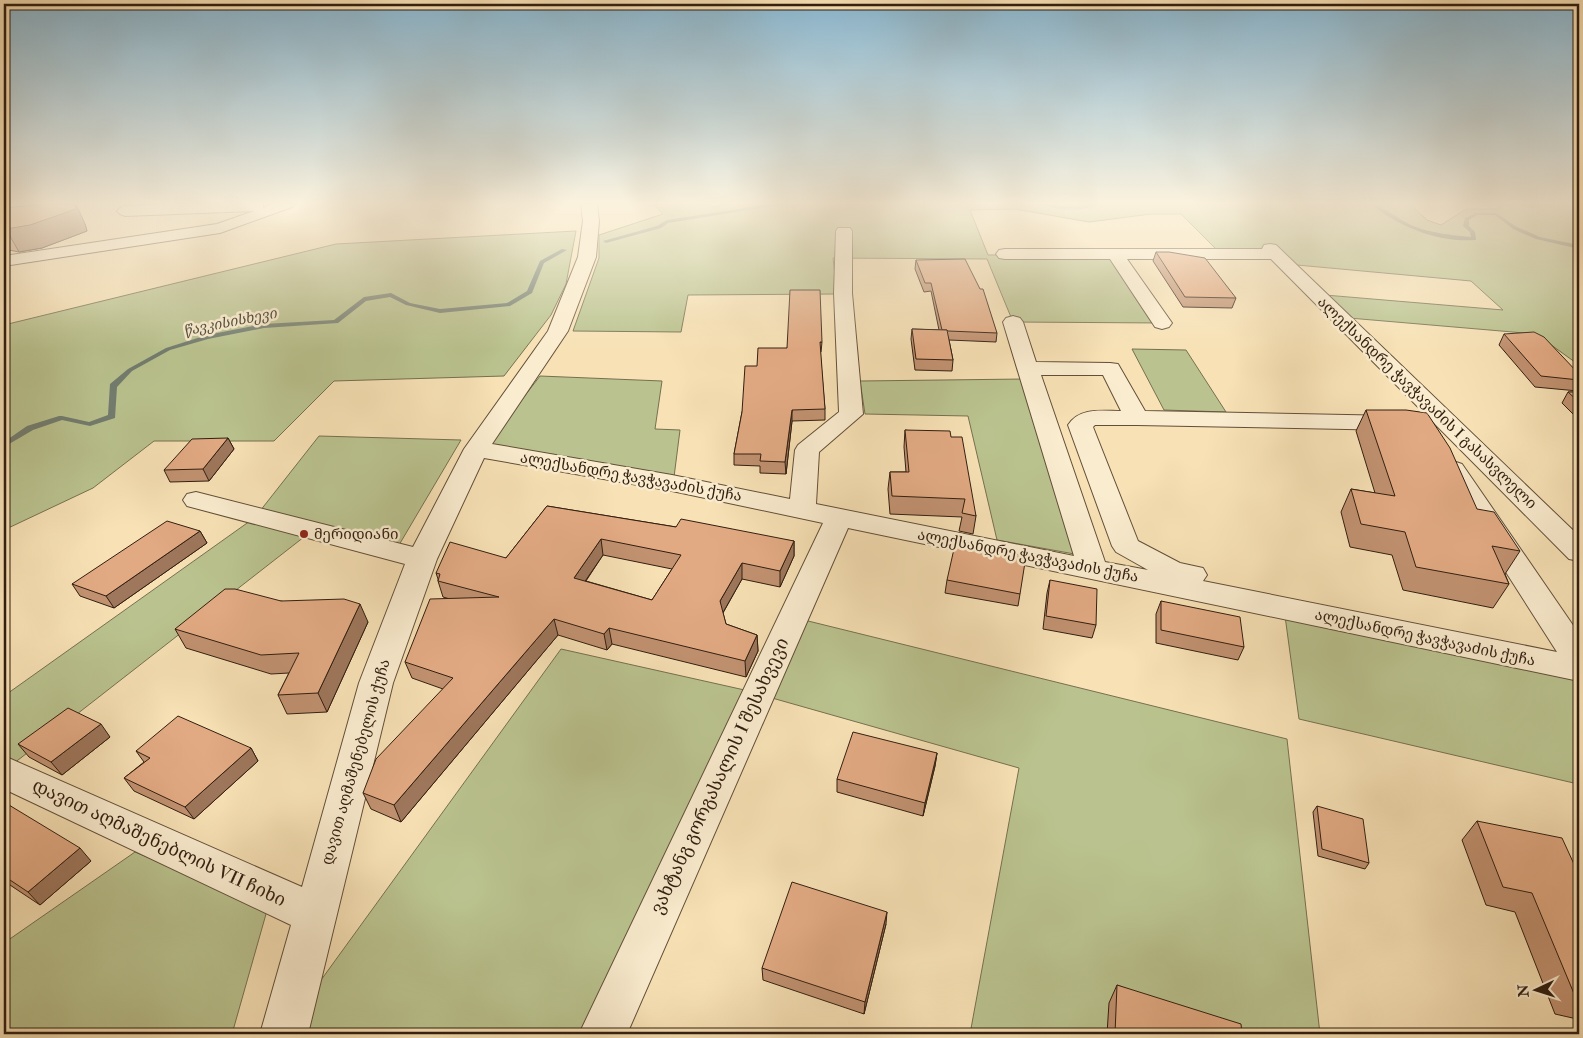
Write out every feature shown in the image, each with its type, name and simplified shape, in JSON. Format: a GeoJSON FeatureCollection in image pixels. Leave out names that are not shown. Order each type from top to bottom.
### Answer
{"type":"FeatureCollection","features":[{"type":"Feature","properties":{"kind":"street"},"geometry":{"type":"LineString","coordinates":[[4,261],[67,252]]}},
{"type":"Feature","properties":{"kind":"street","name":"დავით აღმაშენებელის ქუჩა"},"geometry":{"type":"LineString","coordinates":[[284,1034],[376,683],[422,559],[476,449],[558,331],[588,252]]}},
{"type":"Feature","properties":{"kind":"street"},"geometry":{"type":"LineString","coordinates":[[802,510],[807,450],[851,414],[842,293],[843,252]]}},
{"type":"Feature","properties":{"kind":"street","name":"ალექსანდრე ჭავჭავაძის I გასასვლელი"},"geometry":{"type":"LineString","coordinates":[[1005,254],[1197,252]]}},
{"type":"Feature","properties":{"kind":"street","name":"ალექსანდრე ჭავჭავაძის I გასასვლელი"},"geometry":{"type":"LineString","coordinates":[[1274,252],[1579,552]]}},
{"type":"Feature","properties":{"kind":"street"},"geometry":{"type":"LineString","coordinates":[[1115,254],[1162,323]]}},
{"type":"Feature","properties":{"kind":"street"},"geometry":{"type":"LineString","coordinates":[[1013,322],[1093,569]]}},
{"type":"Feature","properties":{"kind":"street"},"geometry":{"type":"LineString","coordinates":[[1028,368],[1110,369],[1137,418]]}},
{"type":"Feature","properties":{"kind":"street"},"geometry":{"type":"LineString","coordinates":[[1090,418],[1422,423],[1577,659],[1172,571],[1126,546],[1080,425],[1090,418]]}},
{"type":"Feature","properties":{"kind":"street","name":"ალექსანდრე ჭავჭავაძის ქუჩა"},"geometry":{"type":"LineString","coordinates":[[476,449],[672,483],[1093,569],[1577,659]]}},
{"type":"Feature","properties":{"kind":"street"},"geometry":{"type":"LineString","coordinates":[[196,500],[422,559]]}},
{"type":"Feature","properties":{"kind":"street","name":"ვახტანგ გორგასალის I შესახვევი"},"geometry":{"type":"LineString","coordinates":[[602,1034],[838,518]]}},
{"type":"Feature","properties":{"kind":"street","name":"დავით აღმაშენებლის VII ჩიხი"},"geometry":{"type":"LineString","coordinates":[[4,772],[314,914]]}},
{"type":"Feature","properties":{"kind":"green space"},"geometry":{"type":"Polygon","coordinates":[[[301,252],[572,252],[566,284],[551,315],[504,376],[334,381],[274,441],[154,441],[93,488],[4,530],[4,325],[301,252]]]}},
{"type":"Feature","properties":{"kind":"green space"},"geometry":{"type":"Polygon","coordinates":[[[599,252],[1115,254],[1162,323],[1013,322],[987,259],[833,258],[837,294],[688,295],[681,332],[573,331],[599,258],[599,252]]]}},
{"type":"Feature","properties":{"kind":"green space"},"geometry":{"type":"Polygon","coordinates":[[[1284,252],[1579,252],[1579,365],[1536,334],[1349,318],[1325,295],[1503,310],[1471,281],[1297,265],[1284,252]]]}},
{"type":"Feature","properties":{"kind":"green space"},"geometry":{"type":"Polygon","coordinates":[[[1132,349],[1186,350],[1226,412],[1164,410],[1132,349]]]}},
{"type":"Feature","properties":{"kind":"green space"},"geometry":{"type":"Polygon","coordinates":[[[540,376],[662,381],[655,429],[680,430],[674,477],[486,446],[540,376]]]}},
{"type":"Feature","properties":{"kind":"green space"},"geometry":{"type":"Polygon","coordinates":[[[1025,379],[1080,555],[997,540],[968,416],[865,414],[860,381],[1025,379]]]}},
{"type":"Feature","properties":{"kind":"green space"},"geometry":{"type":"Polygon","coordinates":[[[319,436],[461,440],[399,545],[260,511],[319,436]]]}},
{"type":"Feature","properties":{"kind":"green space"},"geometry":{"type":"Polygon","coordinates":[[[257,516],[304,537],[4,771],[4,696],[257,516]]]}},
{"type":"Feature","properties":{"kind":"green space"},"geometry":{"type":"Polygon","coordinates":[[[1285,616],[1579,677],[1579,787],[1578,784],[1299,719],[1285,616]]]}},
{"type":"Feature","properties":{"kind":"green space"},"geometry":{"type":"Polygon","coordinates":[[[800,619],[1287,739],[1320,1034],[970,1034],[1019,768],[765,696],[800,619]]]}},
{"type":"Feature","properties":{"kind":"green space"},"geometry":{"type":"Polygon","coordinates":[[[561,649],[749,691],[590,1034],[299,1034],[308,998],[561,649]]]}},
{"type":"Feature","properties":{"kind":"green space"},"geometry":{"type":"Polygon","coordinates":[[[135,852],[268,907],[232,1034],[4,1034],[4,943],[135,852]]]}},
{"type":"Feature","properties":{"kind":"building"},"geometry":{"type":"Polygon","coordinates":[[[1156,252],[1172,252],[1205,258],[1236,298],[1185,297],[1156,252]]]}},
{"type":"Feature","properties":{"kind":"building"},"geometry":{"type":"Polygon","coordinates":[[[965,259],[980,289],[983,289],[997,333],[942,330],[931,283],[925,283],[916,260],[965,259]]]}},
{"type":"Feature","properties":{"kind":"building"},"geometry":{"type":"Polygon","coordinates":[[[790,290],[820,290],[822,342],[820,342],[825,409],[792,410],[785,462],[760,461],[761,454],[734,454],[742,412],[745,366],[757,366],[758,348],[787,348],[790,290]]]}},
{"type":"Feature","properties":{"kind":"building"},"geometry":{"type":"Polygon","coordinates":[[[912,329],[947,330],[953,360],[916,359],[912,329]]]}},
{"type":"Feature","properties":{"kind":"building"},"geometry":{"type":"Polygon","coordinates":[[[1534,332],[1544,337],[1579,374],[1579,380],[1541,376],[1504,334],[1534,332]]]}},
{"type":"Feature","properties":{"kind":"building"},"geometry":{"type":"Polygon","coordinates":[[[1568,392],[1579,392],[1579,402],[1568,392]]]}},
{"type":"Feature","properties":{"kind":"building"},"geometry":{"type":"Polygon","coordinates":[[[1366,410],[1406,410],[1427,413],[1450,448],[1477,509],[1494,512],[1520,551],[1492,546],[1509,584],[1416,567],[1405,532],[1361,524],[1351,489],[1395,496],[1366,410]]]}},
{"type":"Feature","properties":{"kind":"building"},"geometry":{"type":"Polygon","coordinates":[[[905,430],[950,431],[951,437],[962,437],[976,516],[962,513],[965,499],[892,496],[890,472],[909,472],[905,430]]]}},
{"type":"Feature","properties":{"kind":"building"},"geometry":{"type":"Polygon","coordinates":[[[228,438],[203,469],[164,470],[192,439],[228,438]]]}},
{"type":"Feature","properties":{"kind":"building"},"geometry":{"type":"Polygon","coordinates":[[[547,506],[676,527],[681,519],[794,541],[780,571],[742,563],[720,601],[726,624],[757,635],[745,661],[609,628],[604,634],[554,619],[394,805],[363,793],[376,759],[453,678],[405,662],[430,599],[499,597],[438,581],[440,574],[436,573],[450,542],[506,558],[547,506]],[[601,539],[574,578],[652,600],[681,555],[601,539]]]}},
{"type":"Feature","properties":{"kind":"building"},"geometry":{"type":"Polygon","coordinates":[[[167,521],[200,531],[106,596],[72,584],[167,521]]]}},
{"type":"Feature","properties":{"kind":"building"},"geometry":{"type":"Polygon","coordinates":[[[956,540],[1026,556],[1020,594],[947,580],[956,540]]]}},
{"type":"Feature","properties":{"kind":"building"},"geometry":{"type":"Polygon","coordinates":[[[1050,580],[1097,589],[1096,625],[1046,616],[1050,580]]]}},
{"type":"Feature","properties":{"kind":"building"},"geometry":{"type":"Polygon","coordinates":[[[225,589],[235,589],[281,601],[344,599],[360,604],[318,693],[278,695],[299,653],[261,655],[175,629],[225,589]]]}},
{"type":"Feature","properties":{"kind":"building"},"geometry":{"type":"Polygon","coordinates":[[[1161,601],[1240,617],[1244,647],[1161,630],[1161,601]]]}},
{"type":"Feature","properties":{"kind":"building"},"geometry":{"type":"Polygon","coordinates":[[[68,708],[101,724],[51,762],[18,744],[68,708]]]}},
{"type":"Feature","properties":{"kind":"building"},"geometry":{"type":"Polygon","coordinates":[[[178,716],[251,748],[185,807],[124,778],[150,758],[136,751],[178,716]]]}},
{"type":"Feature","properties":{"kind":"building"},"geometry":{"type":"Polygon","coordinates":[[[853,732],[937,753],[925,803],[837,779],[853,732]]]}},
{"type":"Feature","properties":{"kind":"building"},"geometry":{"type":"Polygon","coordinates":[[[4,802],[80,848],[28,892],[4,876],[4,802]]]}},
{"type":"Feature","properties":{"kind":"building"},"geometry":{"type":"Polygon","coordinates":[[[1317,806],[1363,819],[1369,863],[1322,849],[1317,806]]]}},
{"type":"Feature","properties":{"kind":"building"},"geometry":{"type":"Polygon","coordinates":[[[1477,821],[1562,838],[1579,875],[1579,998],[1575,996],[1532,893],[1503,887],[1477,821]]]}},
{"type":"Feature","properties":{"kind":"building"},"geometry":{"type":"Polygon","coordinates":[[[792,882],[887,912],[865,1002],[762,968],[792,882]]]}},
{"type":"Feature","properties":{"kind":"building"},"geometry":{"type":"Polygon","coordinates":[[[1117,985],[1241,1024],[1242,1034],[1115,1034],[1117,985]]]}},
{"type":"Feature","properties":{"kind":"building"},"geometry":{"type":"Polygon","coordinates":[[[909,1029],[924,1034],[908,1034],[909,1029]]]}},
{"type":"Feature","properties":{"kind":"waterway","name":"წავკისისხევი"},"geometry":{"type":"LineString","coordinates":[[4,445],[30,428],[62,418],[90,424],[112,416],[113,386],[130,370],[168,349],[207,337],[264,326],[336,322],[364,299],[391,295],[408,304],[440,311],[508,305],[530,292],[542,262],[560,252]]}},
{"type":"Feature","properties":{"kind":"place","name":"მერიდიანი"},"geometry":{"type":"Point","coordinates":[304,534]}}]}
